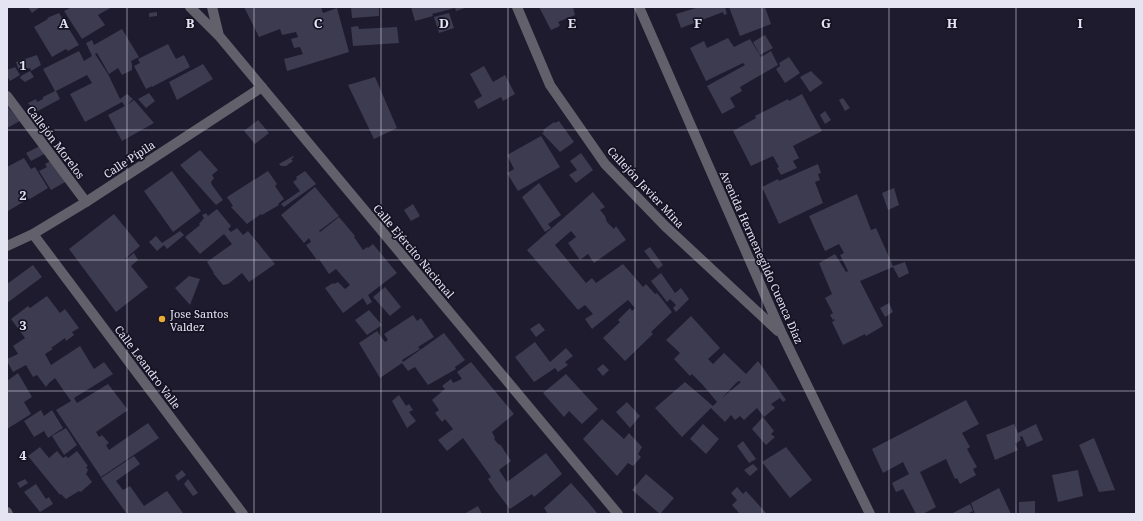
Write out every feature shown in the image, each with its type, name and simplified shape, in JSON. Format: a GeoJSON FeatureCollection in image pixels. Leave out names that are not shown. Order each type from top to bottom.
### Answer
{"type":"FeatureCollection","features":[{"type":"Feature","properties":{"kind":"street","name":"Calle Ejército Nacional"},"geometry":{"type":"LineString","coordinates":[[190,7],[220,38],[262,87],[618,514]]}},
{"type":"Feature","properties":{"kind":"street"},"geometry":{"type":"LineString","coordinates":[[212,7],[220,38]]}},
{"type":"Feature","properties":{"kind":"street","name":"Callejón Javier Mina"},"geometry":{"type":"LineString","coordinates":[[517,7],[550,85],[605,164],[665,226],[782,334]]}},
{"type":"Feature","properties":{"kind":"street","name":"Avenida Hermenegildo Cuenca Díaz"},"geometry":{"type":"LineString","coordinates":[[639,7],[782,334],[870,514]]}},
{"type":"Feature","properties":{"kind":"street","name":"Calle Pípila"},"geometry":{"type":"LineString","coordinates":[[7,246],[33,234],[86,202],[262,87]]}},
{"type":"Feature","properties":{"kind":"street","name":"Callejón Morelos"},"geometry":{"type":"LineString","coordinates":[[7,96],[86,202]]}},
{"type":"Feature","properties":{"kind":"street","name":"Calle Leandro Valle"},"geometry":{"type":"LineString","coordinates":[[33,234],[243,514]]}},
{"type":"Feature","properties":{"kind":"building"},"geometry":{"type":"Polygon","coordinates":[[[28,7],[40,7],[32,13],[28,7]]]}},
{"type":"Feature","properties":{"kind":"building"},"geometry":{"type":"Polygon","coordinates":[[[72,7],[112,7],[98,15],[105,25],[82,39],[64,11],[72,7]]]}},
{"type":"Feature","properties":{"kind":"building"},"geometry":{"type":"Polygon","coordinates":[[[244,7],[321,7],[323,13],[337,8],[349,52],[287,71],[284,59],[303,54],[300,47],[294,48],[291,39],[298,37],[296,32],[282,35],[280,29],[259,37],[244,7]]]}},
{"type":"Feature","properties":{"kind":"building"},"geometry":{"type":"Polygon","coordinates":[[[351,7],[379,7],[379,16],[352,18],[351,7]]]}},
{"type":"Feature","properties":{"kind":"building"},"geometry":{"type":"Polygon","coordinates":[[[411,7],[465,8],[456,11],[455,8],[432,14],[433,16],[415,21],[411,7]]]}},
{"type":"Feature","properties":{"kind":"building"},"geometry":{"type":"Polygon","coordinates":[[[539,7],[573,7],[575,15],[558,22],[560,25],[551,30],[539,7]]]}},
{"type":"Feature","properties":{"kind":"building"},"geometry":{"type":"Polygon","coordinates":[[[699,7],[725,7],[727,14],[724,15],[723,12],[681,28],[676,14],[699,7]]]}},
{"type":"Feature","properties":{"kind":"building"},"geometry":{"type":"Polygon","coordinates":[[[729,7],[765,7],[771,24],[740,36],[729,7]]]}},
{"type":"Feature","properties":{"kind":"building"},"geometry":{"type":"Polygon","coordinates":[[[157,12],[157,16],[149,17],[149,13],[157,12]]]}},
{"type":"Feature","properties":{"kind":"building"},"geometry":{"type":"Polygon","coordinates":[[[59,13],[79,45],[68,51],[66,49],[52,57],[34,27],[48,19],[47,18],[59,13]]]}},
{"type":"Feature","properties":{"kind":"building"},"geometry":{"type":"Polygon","coordinates":[[[449,13],[454,28],[439,33],[434,17],[449,13]]]}},
{"type":"Feature","properties":{"kind":"building"},"geometry":{"type":"Polygon","coordinates":[[[358,26],[359,29],[397,27],[399,43],[353,46],[351,27],[358,26]]]}},
{"type":"Feature","properties":{"kind":"building"},"geometry":{"type":"Polygon","coordinates":[[[122,29],[139,57],[131,61],[132,70],[122,75],[118,68],[109,74],[97,53],[95,54],[108,74],[120,99],[127,94],[133,99],[127,105],[134,100],[154,123],[122,141],[108,115],[125,106],[122,102],[85,122],[70,94],[92,83],[87,75],[56,91],[60,99],[36,112],[28,103],[36,99],[37,102],[55,91],[43,69],[79,51],[84,61],[92,56],[86,43],[92,40],[94,45],[122,29]]]}},
{"type":"Feature","properties":{"kind":"building"},"geometry":{"type":"Polygon","coordinates":[[[765,35],[773,48],[760,55],[753,42],[765,35]]]}},
{"type":"Feature","properties":{"kind":"building"},"geometry":{"type":"Polygon","coordinates":[[[728,38],[734,47],[750,39],[761,57],[771,51],[778,65],[740,87],[742,91],[730,98],[735,107],[722,114],[707,86],[745,65],[743,63],[706,81],[690,48],[704,41],[707,48],[728,38]]]}},
{"type":"Feature","properties":{"kind":"building"},"geometry":{"type":"Polygon","coordinates":[[[168,44],[176,59],[184,55],[190,67],[146,89],[134,66],[140,63],[138,59],[168,44]]]}},
{"type":"Feature","properties":{"kind":"building"},"geometry":{"type":"Polygon","coordinates":[[[37,55],[41,65],[31,71],[30,68],[19,71],[16,62],[37,55]]]}},
{"type":"Feature","properties":{"kind":"building"},"geometry":{"type":"Polygon","coordinates":[[[789,57],[800,73],[785,83],[776,69],[780,66],[779,63],[789,57]]]}},
{"type":"Feature","properties":{"kind":"building"},"geometry":{"type":"Polygon","coordinates":[[[203,64],[213,79],[177,100],[169,82],[203,64]]]}},
{"type":"Feature","properties":{"kind":"building"},"geometry":{"type":"Polygon","coordinates":[[[484,66],[493,82],[505,75],[515,94],[503,101],[501,97],[478,109],[474,101],[482,96],[470,74],[484,66]]]}},
{"type":"Feature","properties":{"kind":"building"},"geometry":{"type":"Polygon","coordinates":[[[15,67],[20,75],[10,81],[7,76],[7,70],[15,67]]]}},
{"type":"Feature","properties":{"kind":"building"},"geometry":{"type":"Polygon","coordinates":[[[30,71],[34,77],[25,82],[20,78],[21,76],[30,71]]]}},
{"type":"Feature","properties":{"kind":"building"},"geometry":{"type":"Polygon","coordinates":[[[811,71],[823,83],[810,92],[800,77],[811,71]]]}},
{"type":"Feature","properties":{"kind":"building"},"geometry":{"type":"Polygon","coordinates":[[[375,77],[397,128],[374,139],[348,85],[375,77]]]}},
{"type":"Feature","properties":{"kind":"building"},"geometry":{"type":"Polygon","coordinates":[[[149,93],[155,101],[146,108],[138,99],[149,93]]]}},
{"type":"Feature","properties":{"kind":"building"},"geometry":{"type":"Polygon","coordinates":[[[802,94],[822,131],[793,146],[799,158],[793,161],[797,168],[781,175],[777,168],[779,167],[773,156],[751,166],[733,131],[756,118],[755,116],[788,99],[789,101],[802,94]]]}},
{"type":"Feature","properties":{"kind":"building"},"geometry":{"type":"Polygon","coordinates":[[[843,98],[850,108],[845,111],[839,100],[843,98]]]}},
{"type":"Feature","properties":{"kind":"building"},"geometry":{"type":"Polygon","coordinates":[[[7,106],[20,121],[7,128],[7,106]]]}},
{"type":"Feature","properties":{"kind":"building"},"geometry":{"type":"Polygon","coordinates":[[[825,111],[831,120],[825,124],[820,115],[825,111]]]}},
{"type":"Feature","properties":{"kind":"building"},"geometry":{"type":"Polygon","coordinates":[[[258,120],[269,133],[255,144],[244,131],[258,120]]]}},
{"type":"Feature","properties":{"kind":"building"},"geometry":{"type":"Polygon","coordinates":[[[559,121],[574,142],[560,152],[542,133],[544,132],[543,130],[554,122],[559,121]]]}},
{"type":"Feature","properties":{"kind":"building"},"geometry":{"type":"Polygon","coordinates":[[[541,136],[560,167],[518,191],[507,173],[514,169],[507,155],[541,136]]]}},
{"type":"Feature","properties":{"kind":"building"},"geometry":{"type":"Polygon","coordinates":[[[40,146],[46,153],[31,161],[26,153],[40,146]]]}},
{"type":"Feature","properties":{"kind":"building"},"geometry":{"type":"Polygon","coordinates":[[[200,150],[218,170],[212,175],[214,178],[211,182],[223,200],[216,205],[180,165],[200,150]]]}},
{"type":"Feature","properties":{"kind":"building"},"geometry":{"type":"Polygon","coordinates":[[[581,153],[593,170],[576,183],[569,175],[577,170],[570,161],[581,153]]]}},
{"type":"Feature","properties":{"kind":"building"},"geometry":{"type":"Polygon","coordinates":[[[293,156],[294,157],[291,159],[293,161],[286,166],[281,166],[279,164],[293,156]]]}},
{"type":"Feature","properties":{"kind":"building"},"geometry":{"type":"Polygon","coordinates":[[[24,158],[31,169],[35,167],[48,188],[8,211],[7,167],[24,158]]]}},
{"type":"Feature","properties":{"kind":"building"},"geometry":{"type":"Polygon","coordinates":[[[52,160],[67,181],[51,190],[39,171],[47,167],[45,164],[52,160]]]}},
{"type":"Feature","properties":{"kind":"building"},"geometry":{"type":"Polygon","coordinates":[[[818,164],[821,173],[818,174],[820,180],[815,182],[823,203],[779,224],[762,187],[778,179],[779,181],[818,164]]]}},
{"type":"Feature","properties":{"kind":"building"},"geometry":{"type":"Polygon","coordinates":[[[172,171],[201,211],[173,232],[144,191],[172,171]]]}},
{"type":"Feature","properties":{"kind":"building"},"geometry":{"type":"Polygon","coordinates":[[[268,171],[277,184],[275,186],[284,199],[278,204],[279,205],[262,215],[261,214],[247,224],[231,207],[233,206],[227,197],[268,171]]]}},
{"type":"Feature","properties":{"kind":"building"},"geometry":{"type":"Polygon","coordinates":[[[305,171],[316,184],[284,207],[281,204],[300,191],[293,182],[297,179],[296,177],[305,171]]]}},
{"type":"Feature","properties":{"kind":"building"},"geometry":{"type":"Polygon","coordinates":[[[539,183],[561,215],[548,224],[551,228],[545,232],[522,197],[539,183]]]}},
{"type":"Feature","properties":{"kind":"building"},"geometry":{"type":"Polygon","coordinates":[[[315,187],[339,216],[319,231],[320,232],[339,217],[355,236],[354,237],[363,250],[373,244],[397,273],[368,295],[372,302],[367,305],[363,298],[343,313],[325,288],[338,282],[345,289],[350,285],[336,269],[329,274],[319,259],[317,260],[306,245],[311,242],[309,238],[304,243],[281,215],[315,187]]]}},
{"type":"Feature","properties":{"kind":"building"},"geometry":{"type":"Polygon","coordinates":[[[894,188],[899,205],[888,210],[882,193],[894,188]]]}},
{"type":"Feature","properties":{"kind":"building"},"geometry":{"type":"Polygon","coordinates":[[[593,192],[605,207],[600,210],[605,216],[607,222],[614,229],[616,226],[626,240],[594,263],[588,254],[580,260],[568,243],[576,237],[571,231],[555,245],[586,283],[592,278],[596,283],[623,264],[643,287],[646,284],[655,294],[657,293],[672,312],[651,332],[653,334],[625,361],[603,338],[620,322],[618,320],[630,308],[632,311],[635,308],[628,300],[592,329],[585,319],[593,314],[585,305],[578,310],[527,250],[593,192]]]}},
{"type":"Feature","properties":{"kind":"building"},"geometry":{"type":"Polygon","coordinates":[[[857,194],[871,230],[876,228],[893,266],[905,262],[909,273],[899,278],[893,267],[860,281],[883,326],[866,336],[865,334],[843,345],[832,322],[835,320],[833,320],[830,315],[833,313],[825,298],[832,294],[819,263],[835,254],[846,272],[848,271],[840,255],[844,253],[839,244],[825,251],[809,216],[857,194]]]}},
{"type":"Feature","properties":{"kind":"building"},"geometry":{"type":"Polygon","coordinates":[[[413,204],[420,216],[411,221],[404,210],[413,204]]]}},
{"type":"Feature","properties":{"kind":"building"},"geometry":{"type":"Polygon","coordinates":[[[217,209],[231,226],[228,229],[231,232],[237,228],[243,235],[248,231],[275,264],[249,282],[242,273],[228,284],[223,285],[213,273],[207,262],[232,244],[224,234],[200,254],[185,237],[200,225],[199,224],[204,218],[202,215],[206,213],[208,216],[217,209]]]}},
{"type":"Feature","properties":{"kind":"building"},"geometry":{"type":"Polygon","coordinates":[[[114,214],[140,246],[125,260],[134,253],[138,260],[131,266],[148,287],[116,312],[69,249],[114,214]]]}},
{"type":"Feature","properties":{"kind":"building"},"geometry":{"type":"Polygon","coordinates":[[[180,231],[184,235],[167,249],[164,245],[157,251],[149,242],[156,236],[162,243],[180,231]]]}},
{"type":"Feature","properties":{"kind":"building"},"geometry":{"type":"Polygon","coordinates":[[[650,247],[663,265],[658,269],[644,251],[650,247]]]}},
{"type":"Feature","properties":{"kind":"building"},"geometry":{"type":"Polygon","coordinates":[[[33,265],[42,277],[7,303],[7,284],[33,265]]]}},
{"type":"Feature","properties":{"kind":"building"},"geometry":{"type":"Polygon","coordinates":[[[661,273],[675,293],[681,288],[689,299],[676,312],[673,308],[676,305],[670,299],[667,302],[651,281],[661,273]]]}},
{"type":"Feature","properties":{"kind":"building"},"geometry":{"type":"Polygon","coordinates":[[[189,276],[200,279],[190,305],[175,288],[189,276]]]}},
{"type":"Feature","properties":{"kind":"building"},"geometry":{"type":"Polygon","coordinates":[[[385,287],[401,307],[390,316],[373,297],[385,287]]]}},
{"type":"Feature","properties":{"kind":"building"},"geometry":{"type":"Polygon","coordinates":[[[47,296],[60,313],[65,309],[79,328],[72,332],[74,335],[66,341],[65,338],[45,354],[51,365],[80,346],[94,369],[104,362],[113,374],[74,398],[77,403],[108,384],[128,410],[96,432],[99,437],[102,435],[109,443],[106,445],[109,450],[148,423],[159,438],[101,477],[56,410],[71,401],[55,378],[46,387],[37,375],[33,377],[26,365],[13,372],[7,361],[7,359],[18,354],[13,346],[25,338],[11,319],[28,306],[30,308],[47,296]]]}},
{"type":"Feature","properties":{"kind":"building"},"geometry":{"type":"Polygon","coordinates":[[[889,303],[893,312],[885,317],[880,308],[889,303]]]}},
{"type":"Feature","properties":{"kind":"building"},"geometry":{"type":"Polygon","coordinates":[[[202,310],[205,315],[201,318],[197,313],[202,310]]]}},
{"type":"Feature","properties":{"kind":"building"},"geometry":{"type":"Polygon","coordinates":[[[369,310],[382,325],[367,335],[355,320],[369,310]]]}},
{"type":"Feature","properties":{"kind":"building"},"geometry":{"type":"Polygon","coordinates":[[[413,315],[417,321],[421,318],[434,337],[418,347],[420,349],[402,360],[403,362],[444,333],[465,360],[455,367],[456,369],[428,385],[415,367],[408,371],[402,363],[380,378],[359,343],[377,331],[385,342],[388,340],[384,334],[413,315]]]}},
{"type":"Feature","properties":{"kind":"building"},"geometry":{"type":"Polygon","coordinates":[[[691,316],[720,348],[708,359],[713,364],[724,353],[746,374],[758,361],[786,400],[783,402],[780,398],[771,404],[775,408],[764,417],[757,408],[744,420],[740,416],[735,420],[731,415],[725,422],[711,408],[682,437],[655,408],[685,382],[713,406],[717,402],[692,374],[690,376],[674,359],[680,353],[666,340],[691,316]],[[739,381],[736,383],[722,398],[741,382],[739,381]]]}},
{"type":"Feature","properties":{"kind":"building"},"geometry":{"type":"Polygon","coordinates":[[[539,323],[545,330],[536,337],[530,329],[539,323]]]}},
{"type":"Feature","properties":{"kind":"building"},"geometry":{"type":"Polygon","coordinates":[[[535,342],[550,362],[566,348],[573,356],[565,362],[568,365],[558,372],[555,368],[534,382],[515,357],[535,342]]]}},
{"type":"Feature","properties":{"kind":"building"},"geometry":{"type":"Polygon","coordinates":[[[471,362],[514,414],[492,432],[495,438],[494,439],[499,445],[500,444],[511,461],[499,470],[507,482],[546,453],[562,474],[534,497],[532,494],[510,509],[488,479],[491,477],[463,438],[447,451],[438,440],[453,429],[445,419],[442,422],[435,413],[439,410],[432,400],[445,389],[442,386],[451,379],[453,383],[462,379],[457,372],[471,362]]]}},
{"type":"Feature","properties":{"kind":"building"},"geometry":{"type":"Polygon","coordinates":[[[603,364],[609,370],[603,376],[597,369],[603,364]]]}},
{"type":"Feature","properties":{"kind":"building"},"geometry":{"type":"Polygon","coordinates":[[[18,373],[32,397],[24,402],[31,414],[7,429],[7,381],[18,373]]]}},
{"type":"Feature","properties":{"kind":"building"},"geometry":{"type":"Polygon","coordinates":[[[566,374],[598,409],[582,424],[569,411],[564,417],[543,393],[566,374]]]}},
{"type":"Feature","properties":{"kind":"building"},"geometry":{"type":"Polygon","coordinates":[[[399,395],[406,406],[409,404],[413,410],[409,412],[416,421],[407,428],[392,401],[399,395]]]}},
{"type":"Feature","properties":{"kind":"building"},"geometry":{"type":"Polygon","coordinates":[[[966,400],[979,424],[962,433],[970,447],[967,449],[977,467],[973,469],[976,475],[960,484],[957,478],[955,479],[946,459],[920,472],[936,507],[923,514],[916,514],[903,489],[896,492],[892,483],[909,474],[903,462],[883,473],[872,449],[966,400]]]}},
{"type":"Feature","properties":{"kind":"building"},"geometry":{"type":"Polygon","coordinates":[[[627,402],[640,416],[630,428],[616,412],[627,402]]]}},
{"type":"Feature","properties":{"kind":"building"},"geometry":{"type":"Polygon","coordinates":[[[41,410],[44,416],[52,410],[63,428],[48,438],[44,431],[34,437],[24,421],[41,410]]]}},
{"type":"Feature","properties":{"kind":"building"},"geometry":{"type":"Polygon","coordinates":[[[763,417],[774,431],[771,434],[775,437],[766,445],[752,429],[763,417]]]}},
{"type":"Feature","properties":{"kind":"building"},"geometry":{"type":"Polygon","coordinates":[[[602,419],[624,439],[629,433],[642,447],[638,454],[641,457],[633,466],[628,463],[617,476],[583,439],[602,419]]]}},
{"type":"Feature","properties":{"kind":"building"},"geometry":{"type":"Polygon","coordinates":[[[703,424],[719,439],[706,454],[690,439],[703,424]]]}},
{"type":"Feature","properties":{"kind":"building"},"geometry":{"type":"Polygon","coordinates":[[[1014,424],[1018,433],[1036,424],[1043,440],[1027,447],[1022,436],[1020,437],[1021,440],[1015,444],[1018,450],[995,460],[986,435],[1014,424]]]}},
{"type":"Feature","properties":{"kind":"building"},"geometry":{"type":"Polygon","coordinates":[[[66,428],[77,445],[64,455],[52,436],[66,428]]]}},
{"type":"Feature","properties":{"kind":"building"},"geometry":{"type":"Polygon","coordinates":[[[1094,438],[1115,490],[1099,492],[1079,445],[1094,438]]]}},
{"type":"Feature","properties":{"kind":"building"},"geometry":{"type":"Polygon","coordinates":[[[743,441],[756,459],[749,463],[737,446],[743,441]]]}},
{"type":"Feature","properties":{"kind":"building"},"geometry":{"type":"Polygon","coordinates":[[[40,447],[49,458],[57,451],[63,458],[66,456],[68,458],[77,451],[88,466],[86,467],[88,470],[86,474],[92,482],[82,491],[79,491],[66,499],[61,494],[60,495],[28,456],[40,447]]]}},
{"type":"Feature","properties":{"kind":"building"},"geometry":{"type":"Polygon","coordinates":[[[786,447],[812,480],[790,498],[762,462],[786,447]]]}},
{"type":"Feature","properties":{"kind":"building"},"geometry":{"type":"Polygon","coordinates":[[[134,456],[140,464],[116,481],[123,490],[130,486],[144,506],[167,491],[183,513],[127,514],[101,478],[134,456]]]}},
{"type":"Feature","properties":{"kind":"building"},"geometry":{"type":"Polygon","coordinates":[[[753,464],[758,469],[750,476],[744,470],[753,464]]]}},
{"type":"Feature","properties":{"kind":"building"},"geometry":{"type":"Polygon","coordinates":[[[182,470],[186,475],[178,481],[175,476],[182,470]]]}},
{"type":"Feature","properties":{"kind":"building"},"geometry":{"type":"Polygon","coordinates":[[[1078,470],[1083,496],[1058,502],[1052,475],[1078,470]]]}},
{"type":"Feature","properties":{"kind":"building"},"geometry":{"type":"Polygon","coordinates":[[[646,474],[674,498],[660,514],[632,490],[646,474]]]}},
{"type":"Feature","properties":{"kind":"building"},"geometry":{"type":"Polygon","coordinates":[[[25,479],[28,483],[20,488],[17,483],[25,479]]]}},
{"type":"Feature","properties":{"kind":"building"},"geometry":{"type":"Polygon","coordinates":[[[188,479],[198,493],[193,496],[184,484],[188,479]]]}},
{"type":"Feature","properties":{"kind":"building"},"geometry":{"type":"Polygon","coordinates":[[[571,483],[597,513],[548,514],[544,508],[571,483]]]}},
{"type":"Feature","properties":{"kind":"building"},"geometry":{"type":"Polygon","coordinates":[[[36,484],[46,499],[49,497],[53,504],[40,512],[24,492],[36,484]]]}},
{"type":"Feature","properties":{"kind":"building"},"geometry":{"type":"Polygon","coordinates":[[[737,487],[743,494],[746,491],[767,514],[740,514],[732,505],[737,500],[731,493],[737,487]]]}},
{"type":"Feature","properties":{"kind":"building"},"geometry":{"type":"Polygon","coordinates":[[[999,488],[1011,514],[975,514],[971,503],[999,488]]]}},
{"type":"Feature","properties":{"kind":"building"},"geometry":{"type":"Polygon","coordinates":[[[1035,501],[1035,514],[1019,514],[1019,502],[1035,501]]]}},
{"type":"Feature","properties":{"kind":"building"},"geometry":{"type":"Polygon","coordinates":[[[970,504],[973,511],[967,514],[951,514],[970,504]]]}},
{"type":"Feature","properties":{"kind":"building"},"geometry":{"type":"Polygon","coordinates":[[[478,506],[482,514],[464,514],[478,506]]]}},
{"type":"Feature","properties":{"kind":"place","name":"Jose Santos Valdez"},"geometry":{"type":"Point","coordinates":[162,319]}}]}
